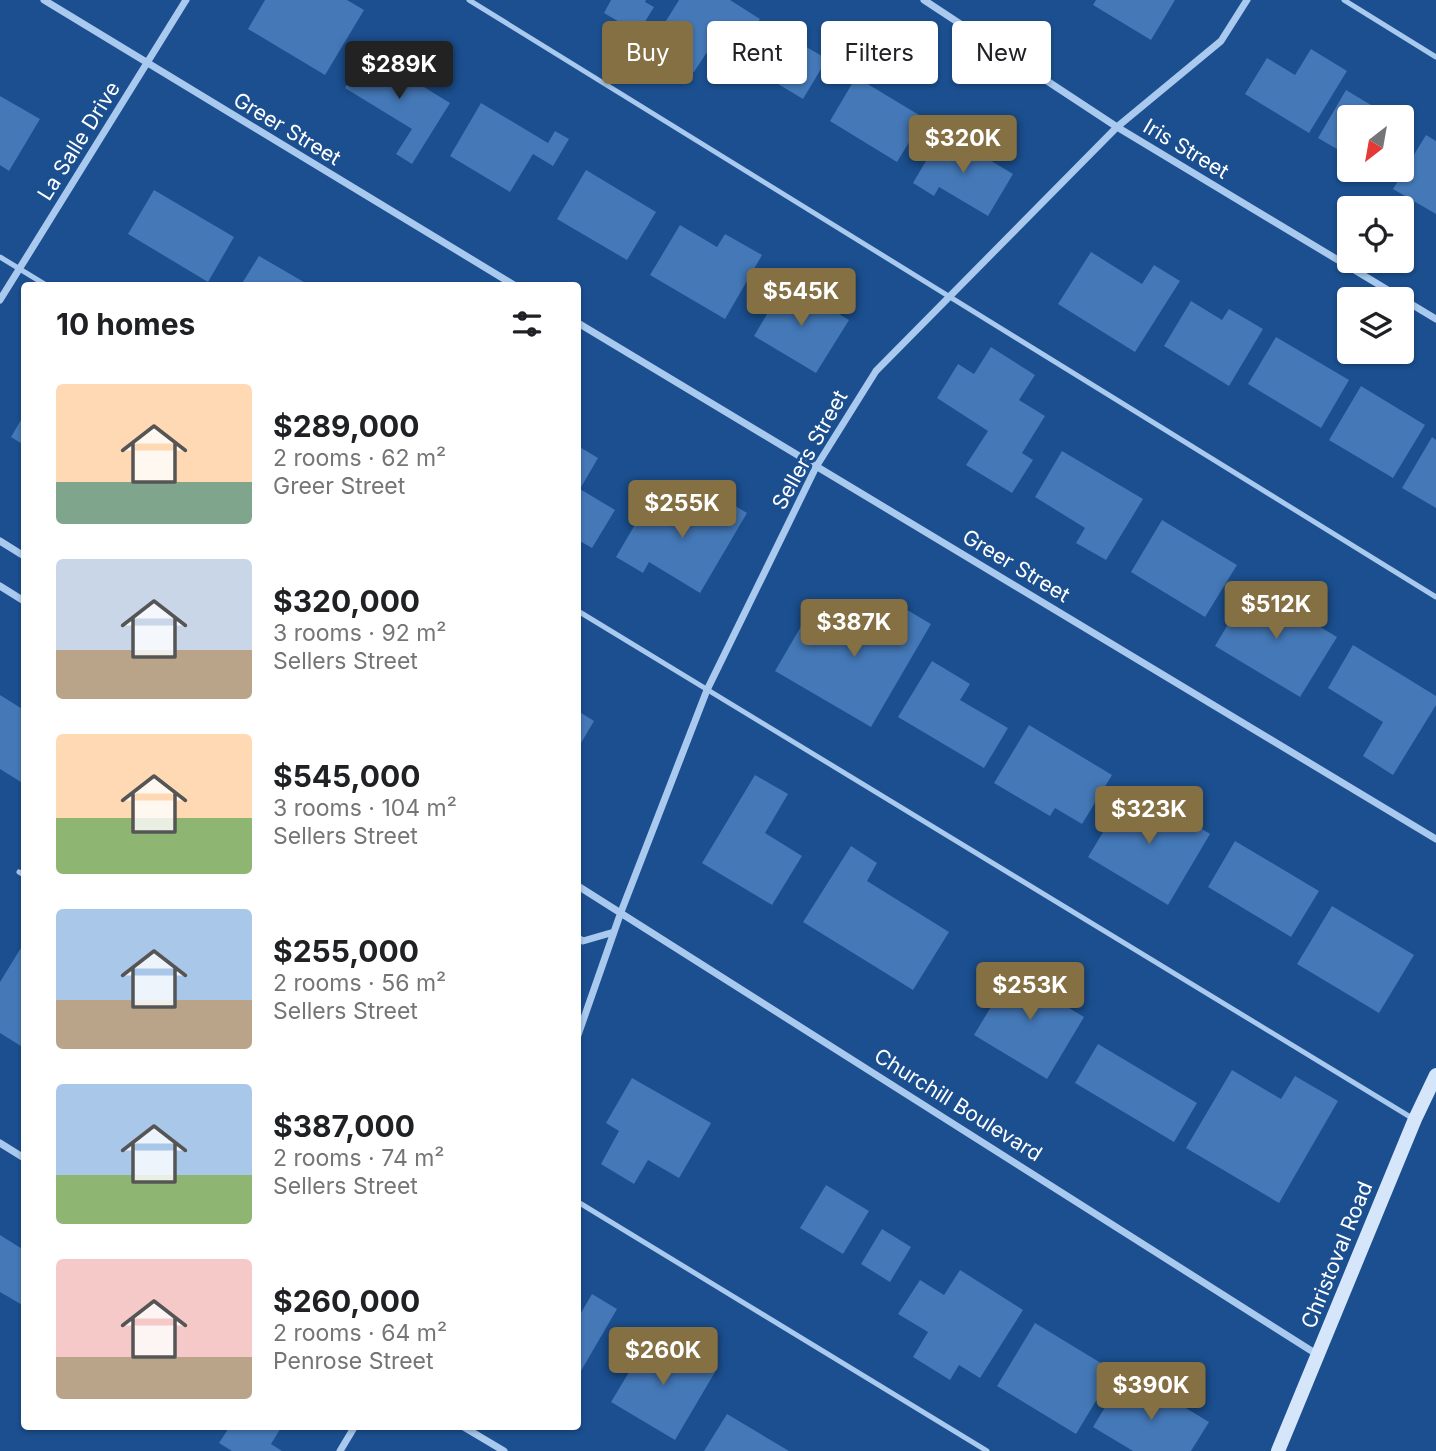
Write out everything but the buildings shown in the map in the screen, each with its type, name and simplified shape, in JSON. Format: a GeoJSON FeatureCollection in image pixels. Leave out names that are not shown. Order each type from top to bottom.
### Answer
{"type":"FeatureCollection","features":[{"type":"Feature","properties":{"kind":"street","name":"Greer Street"},"geometry":{"type":"LineString","coordinates":[[44,0],[147,65],[509,282]]}},
{"type":"Feature","properties":{"kind":"street","name":"La Salle Drive"},"geometry":{"type":"LineString","coordinates":[[0,300],[186,0]]}},
{"type":"Feature","properties":{"kind":"street","name":"Iris Street"},"geometry":{"type":"LineString","coordinates":[[924,0],[1117,127],[1436,319]]}},
{"type":"Feature","properties":{"kind":"street","name":"Sellers Street"},"geometry":{"type":"LineString","coordinates":[[581,1026],[621,912],[707,690],[816,467],[876,371],[1117,127],[1221,41],[1247,0]]}},
{"type":"Feature","properties":{"kind":"street","name":"Greer Street"},"geometry":{"type":"LineString","coordinates":[[581,325],[1436,839]]}},
{"type":"Feature","properties":{"kind":"street"},"geometry":{"type":"LineString","coordinates":[[0,541],[21,554]]}},
{"type":"Feature","properties":{"kind":"street"},"geometry":{"type":"LineString","coordinates":[[0,586],[21,599]]}},
{"type":"Feature","properties":{"kind":"street","name":"Churchill Boulevard"},"geometry":{"type":"LineString","coordinates":[[581,888],[1318,1356]]}},
{"type":"Feature","properties":{"kind":"street"},"geometry":{"type":"LineString","coordinates":[[581,940],[614,932]]}},
{"type":"Feature","properties":{"kind":"street","name":"Christoval Road"},"geometry":{"type":"LineString","coordinates":[[1278,1451],[1436,1074]]}},
{"type":"Feature","properties":{"kind":"street"},"geometry":{"type":"LineString","coordinates":[[0,1143],[21,1156]]}},
{"type":"Feature","properties":{"kind":"street"},"geometry":{"type":"LineString","coordinates":[[340,1451],[353,1430]]}},
{"type":"Feature","properties":{"kind":"street"},"geometry":{"type":"LineString","coordinates":[[469,1430],[504,1451]]}},
{"type":"Feature","properties":{"kind":"lane"},"geometry":{"type":"LineString","coordinates":[[469,0],[1436,597]]}},
{"type":"Feature","properties":{"kind":"lane"},"geometry":{"type":"LineString","coordinates":[[1344,0],[1436,57]]}},
{"type":"Feature","properties":{"kind":"lane"},"geometry":{"type":"LineString","coordinates":[[0,257],[41,282]]}},
{"type":"Feature","properties":{"kind":"lane"},"geometry":{"type":"LineString","coordinates":[[581,613],[1415,1119]]}},
{"type":"Feature","properties":{"kind":"lane"},"geometry":{"type":"LineString","coordinates":[[581,1204],[987,1451]]}}]}
